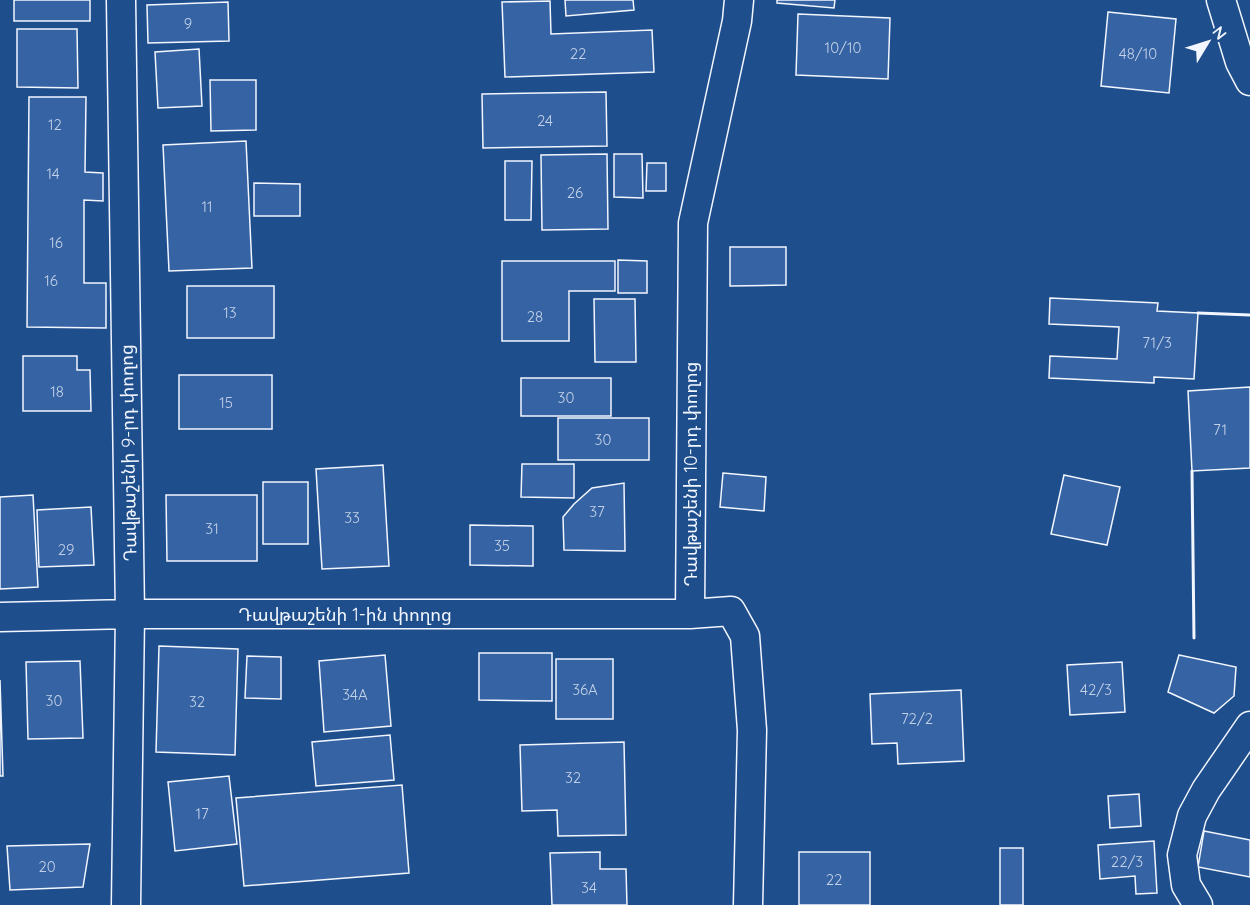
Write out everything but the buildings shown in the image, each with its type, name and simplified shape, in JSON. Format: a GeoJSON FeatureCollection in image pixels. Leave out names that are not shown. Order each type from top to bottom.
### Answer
{"type":"FeatureCollection","features":[{"type":"Feature","properties":{"kind":"street","name":"Դավթաշենի 9-րդ փողոց"},"geometry":{"type":"LineString","coordinates":[[121,0],[130,615],[126,905]]}},
{"type":"Feature","properties":{"kind":"street","name":"Դավթաշենի 10-րդ փողոց"},"geometry":{"type":"LineString","coordinates":[[739,0],[737,21],[693,223],[690,614],[731,611],[745,636],[752,730],[748,905]]}},
{"type":"Feature","properties":{"kind":"street"},"geometry":{"type":"LineString","coordinates":[[1221,0],[1240,62],[1250,81]]}},
{"type":"Feature","properties":{"kind":"street","name":"Դավթաշենի 1-ին փողոց"},"geometry":{"type":"LineString","coordinates":[[0,617],[690,614]]}},
{"type":"Feature","properties":{"kind":"street"},"geometry":{"type":"LineString","coordinates":[[1198,905],[1186,885],[1182,855],[1192,816],[1206,790],[1250,726]]}},
{"type":"Feature","properties":{"kind":"wall"},"geometry":{"type":"LineString","coordinates":[[1198,313],[1250,315]]}},
{"type":"Feature","properties":{"kind":"wall"},"geometry":{"type":"LineString","coordinates":[[1192,471],[1194,638]]}}]}
